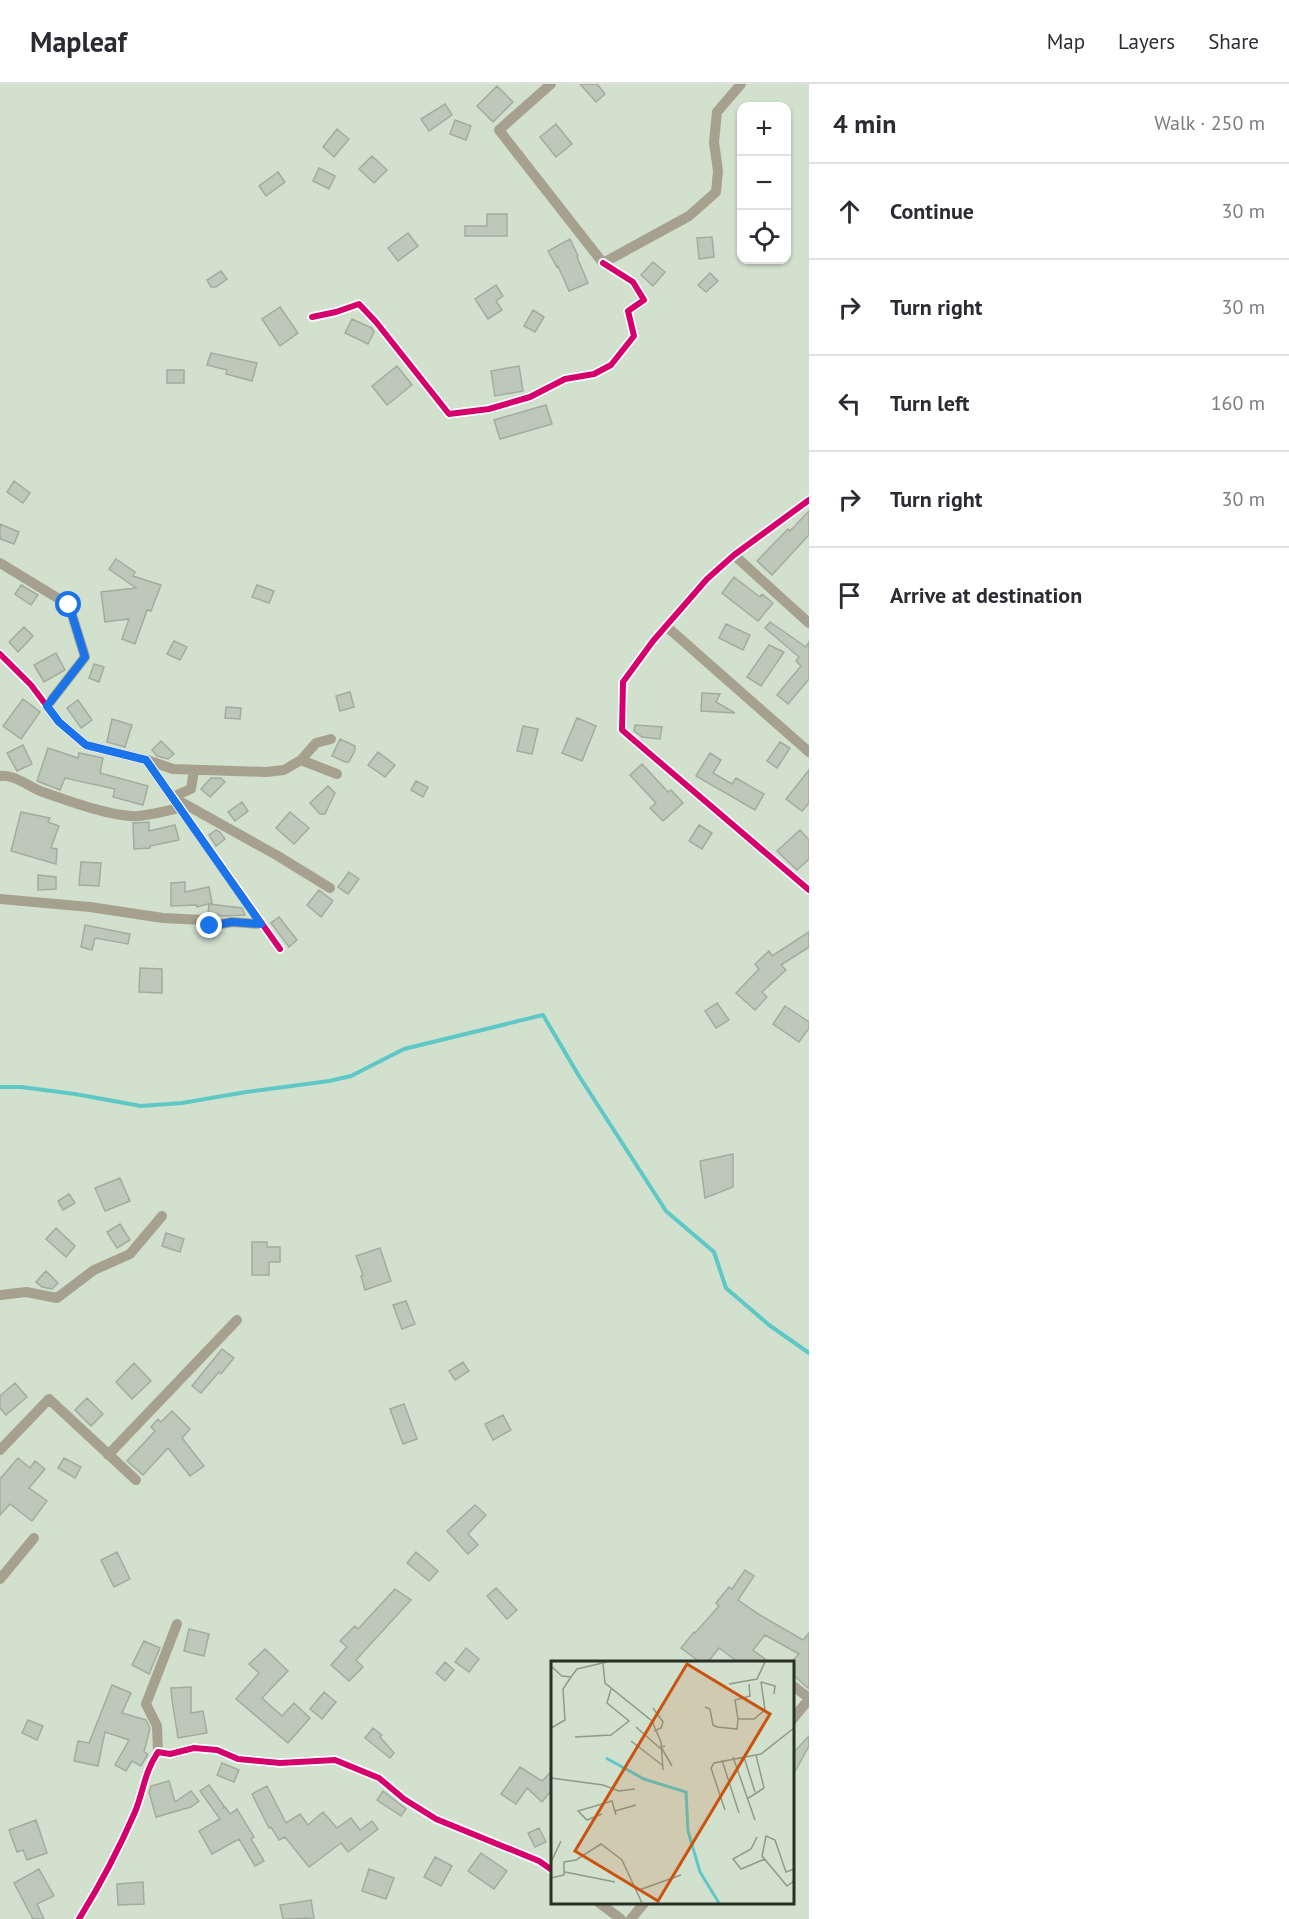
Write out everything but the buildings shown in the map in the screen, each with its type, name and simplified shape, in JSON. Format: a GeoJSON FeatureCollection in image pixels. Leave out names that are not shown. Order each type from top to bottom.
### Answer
{"type":"FeatureCollection","features":[{"type":"Feature","properties":{"kind":"street"},"geometry":{"type":"LineString","coordinates":[[312,317],[359,304],[449,414],[489,409],[530,397],[565,379],[594,374],[611,365],[634,336],[628,311],[644,300],[633,282],[603,263],[500,130],[550,84]]}},
{"type":"Feature","properties":{"kind":"street"},"geometry":{"type":"LineString","coordinates":[[603,263],[689,216],[716,192],[718,171],[714,142],[717,112],[741,84]]}},
{"type":"Feature","properties":{"kind":"street"},"geometry":{"type":"LineString","coordinates":[[808,503],[734,555],[707,579],[653,641],[623,682],[622,730],[809,890]]}},
{"type":"Feature","properties":{"kind":"street"},"geometry":{"type":"LineString","coordinates":[[734,555],[809,623]]}},
{"type":"Feature","properties":{"kind":"street"},"geometry":{"type":"LineString","coordinates":[[0,563],[69,605],[85,657],[47,706]]}},
{"type":"Feature","properties":{"kind":"street"},"geometry":{"type":"LineString","coordinates":[[666,626],[809,752]]}},
{"type":"Feature","properties":{"kind":"street"},"geometry":{"type":"LineString","coordinates":[[0,654],[31,685],[59,722],[86,745],[173,769],[284,770],[301,760],[316,743],[332,739]]}},
{"type":"Feature","properties":{"kind":"street"},"geometry":{"type":"LineString","coordinates":[[146,760],[280,949]]}},
{"type":"Feature","properties":{"kind":"street"},"geometry":{"type":"LineString","coordinates":[[301,760],[337,774]]}},
{"type":"Feature","properties":{"kind":"street"},"geometry":{"type":"LineString","coordinates":[[171,797],[191,789],[194,770]]}},
{"type":"Feature","properties":{"kind":"street"},"geometry":{"type":"LineString","coordinates":[[0,776],[8,775],[49,794],[107,812],[136,816],[179,808]]}},
{"type":"Feature","properties":{"kind":"street"},"geometry":{"type":"LineString","coordinates":[[171,797],[278,856],[330,888]]}},
{"type":"Feature","properties":{"kind":"street"},"geometry":{"type":"LineString","coordinates":[[0,898],[90,907],[163,918],[203,920],[210,926],[232,922],[261,924]]}},
{"type":"Feature","properties":{"kind":"street"},"geometry":{"type":"LineString","coordinates":[[0,1295],[26,1292],[57,1299],[94,1270],[130,1254],[162,1216]]}},
{"type":"Feature","properties":{"kind":"street"},"geometry":{"type":"LineString","coordinates":[[108,1455],[237,1320]]}},
{"type":"Feature","properties":{"kind":"street"},"geometry":{"type":"LineString","coordinates":[[0,1450],[49,1399],[135,1480]]}},
{"type":"Feature","properties":{"kind":"street"},"geometry":{"type":"LineString","coordinates":[[0,1579],[34,1538]]}},
{"type":"Feature","properties":{"kind":"street"},"geometry":{"type":"LineString","coordinates":[[79,1919],[101,1883],[116,1852],[135,1811],[148,1766],[158,1752],[158,1726],[146,1704],[177,1624]]}},
{"type":"Feature","properties":{"kind":"street"},"geometry":{"type":"LineString","coordinates":[[794,1687],[809,1699],[794,1718]]}},
{"type":"Feature","properties":{"kind":"street"},"geometry":{"type":"LineString","coordinates":[[158,1752],[170,1754],[194,1748],[217,1750],[238,1759],[280,1763],[335,1760],[379,1778],[404,1799],[436,1819],[539,1861],[551,1869]]}},
{"type":"Feature","properties":{"kind":"street"},"geometry":{"type":"LineString","coordinates":[[601,1904],[621,1919]]}},
{"type":"Feature","properties":{"kind":"street"},"geometry":{"type":"LineString","coordinates":[[631,1919],[643,1904]]}},
{"type":"Feature","properties":{"kind":"waterway"},"geometry":{"type":"LineString","coordinates":[[0,1087],[21,1087],[75,1094],[141,1106],[182,1103],[351,1076],[404,1049],[543,1015],[579,1076],[666,1211],[714,1252],[726,1288],[769,1325],[809,1353]]}},
{"type":"Feature","properties":{"kind":"cycle path"},"geometry":{"type":"LineString","coordinates":[[312,317],[359,304],[449,414],[489,409],[530,397],[565,379],[594,374],[611,365],[634,336],[628,311],[644,300],[633,282],[603,263]]}},
{"type":"Feature","properties":{"kind":"cycle path"},"geometry":{"type":"LineString","coordinates":[[809,500],[734,555],[707,579],[653,641],[623,682],[622,730],[809,890]]}},
{"type":"Feature","properties":{"kind":"cycle path"},"geometry":{"type":"LineString","coordinates":[[0,654],[31,685],[59,722],[86,745],[146,760],[280,949]]}},
{"type":"Feature","properties":{"kind":"cycle path"},"geometry":{"type":"LineString","coordinates":[[79,1919],[122,1840],[158,1752],[170,1754],[194,1748],[217,1750],[238,1759],[280,1763],[335,1760],[379,1778],[404,1799],[436,1819],[539,1861],[551,1869]]}},
{"type":"Feature","properties":{"kind":"route"},"geometry":{"type":"LineString","coordinates":[[69,605],[85,657],[47,706],[59,722],[86,745],[146,760],[261,924],[232,922],[210,926]]}}]}
